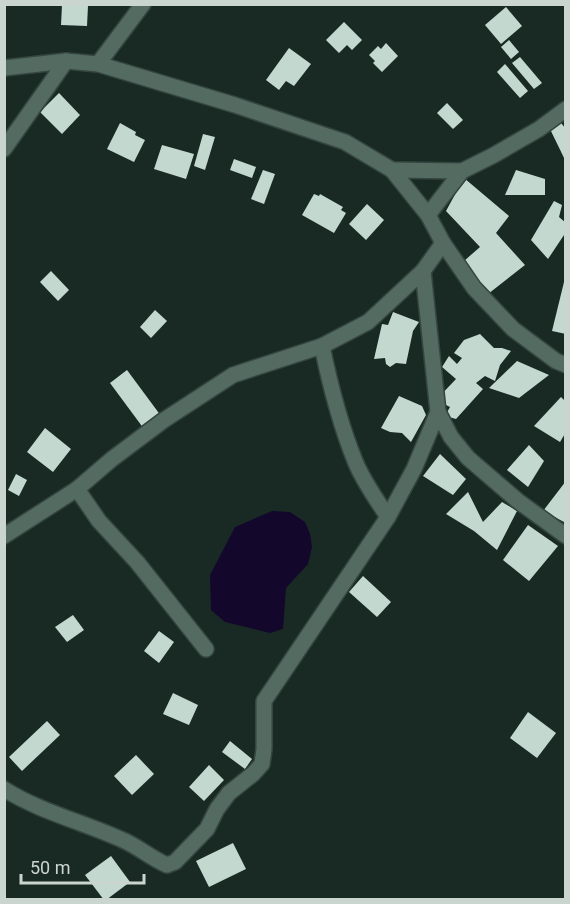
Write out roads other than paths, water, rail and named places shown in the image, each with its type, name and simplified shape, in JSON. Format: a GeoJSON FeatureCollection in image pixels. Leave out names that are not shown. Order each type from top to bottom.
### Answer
{"type":"FeatureCollection","features":[{"type":"Feature","properties":{"kind":"street"},"geometry":{"type":"LineString","coordinates":[[98,64],[143,4]]}},
{"type":"Feature","properties":{"kind":"street"},"geometry":{"type":"LineString","coordinates":[[4,148],[66,61]]}},
{"type":"Feature","properties":{"kind":"street"},"geometry":{"type":"LineString","coordinates":[[4,68],[66,61],[98,64],[235,105],[345,142],[392,170],[428,215],[443,243],[474,288],[513,329],[556,361],[566,365]]}},
{"type":"Feature","properties":{"kind":"street"},"geometry":{"type":"LineString","coordinates":[[428,215],[462,171],[539,129],[566,109]]}},
{"type":"Feature","properties":{"kind":"street"},"geometry":{"type":"LineString","coordinates":[[392,170],[462,171]]}},
{"type":"Feature","properties":{"kind":"street"},"geometry":{"type":"LineString","coordinates":[[4,536],[77,489],[164,420],[233,375],[322,346],[368,322],[423,271],[443,243]]}},
{"type":"Feature","properties":{"kind":"street"},"geometry":{"type":"LineString","coordinates":[[423,271],[438,412],[451,437],[468,458],[518,501],[566,536]]}},
{"type":"Feature","properties":{"kind":"street"},"geometry":{"type":"LineString","coordinates":[[322,346],[330,384],[355,463],[388,517]]}},
{"type":"Feature","properties":{"kind":"street"},"geometry":{"type":"LineString","coordinates":[[4,789],[48,811],[128,843],[167,865],[175,862],[207,829],[217,809],[229,794],[262,764],[264,701],[388,517],[414,469],[438,412]]}},
{"type":"Feature","properties":{"kind":"street"},"geometry":{"type":"LineString","coordinates":[[77,489],[99,521],[137,562],[206,649]]}}]}
